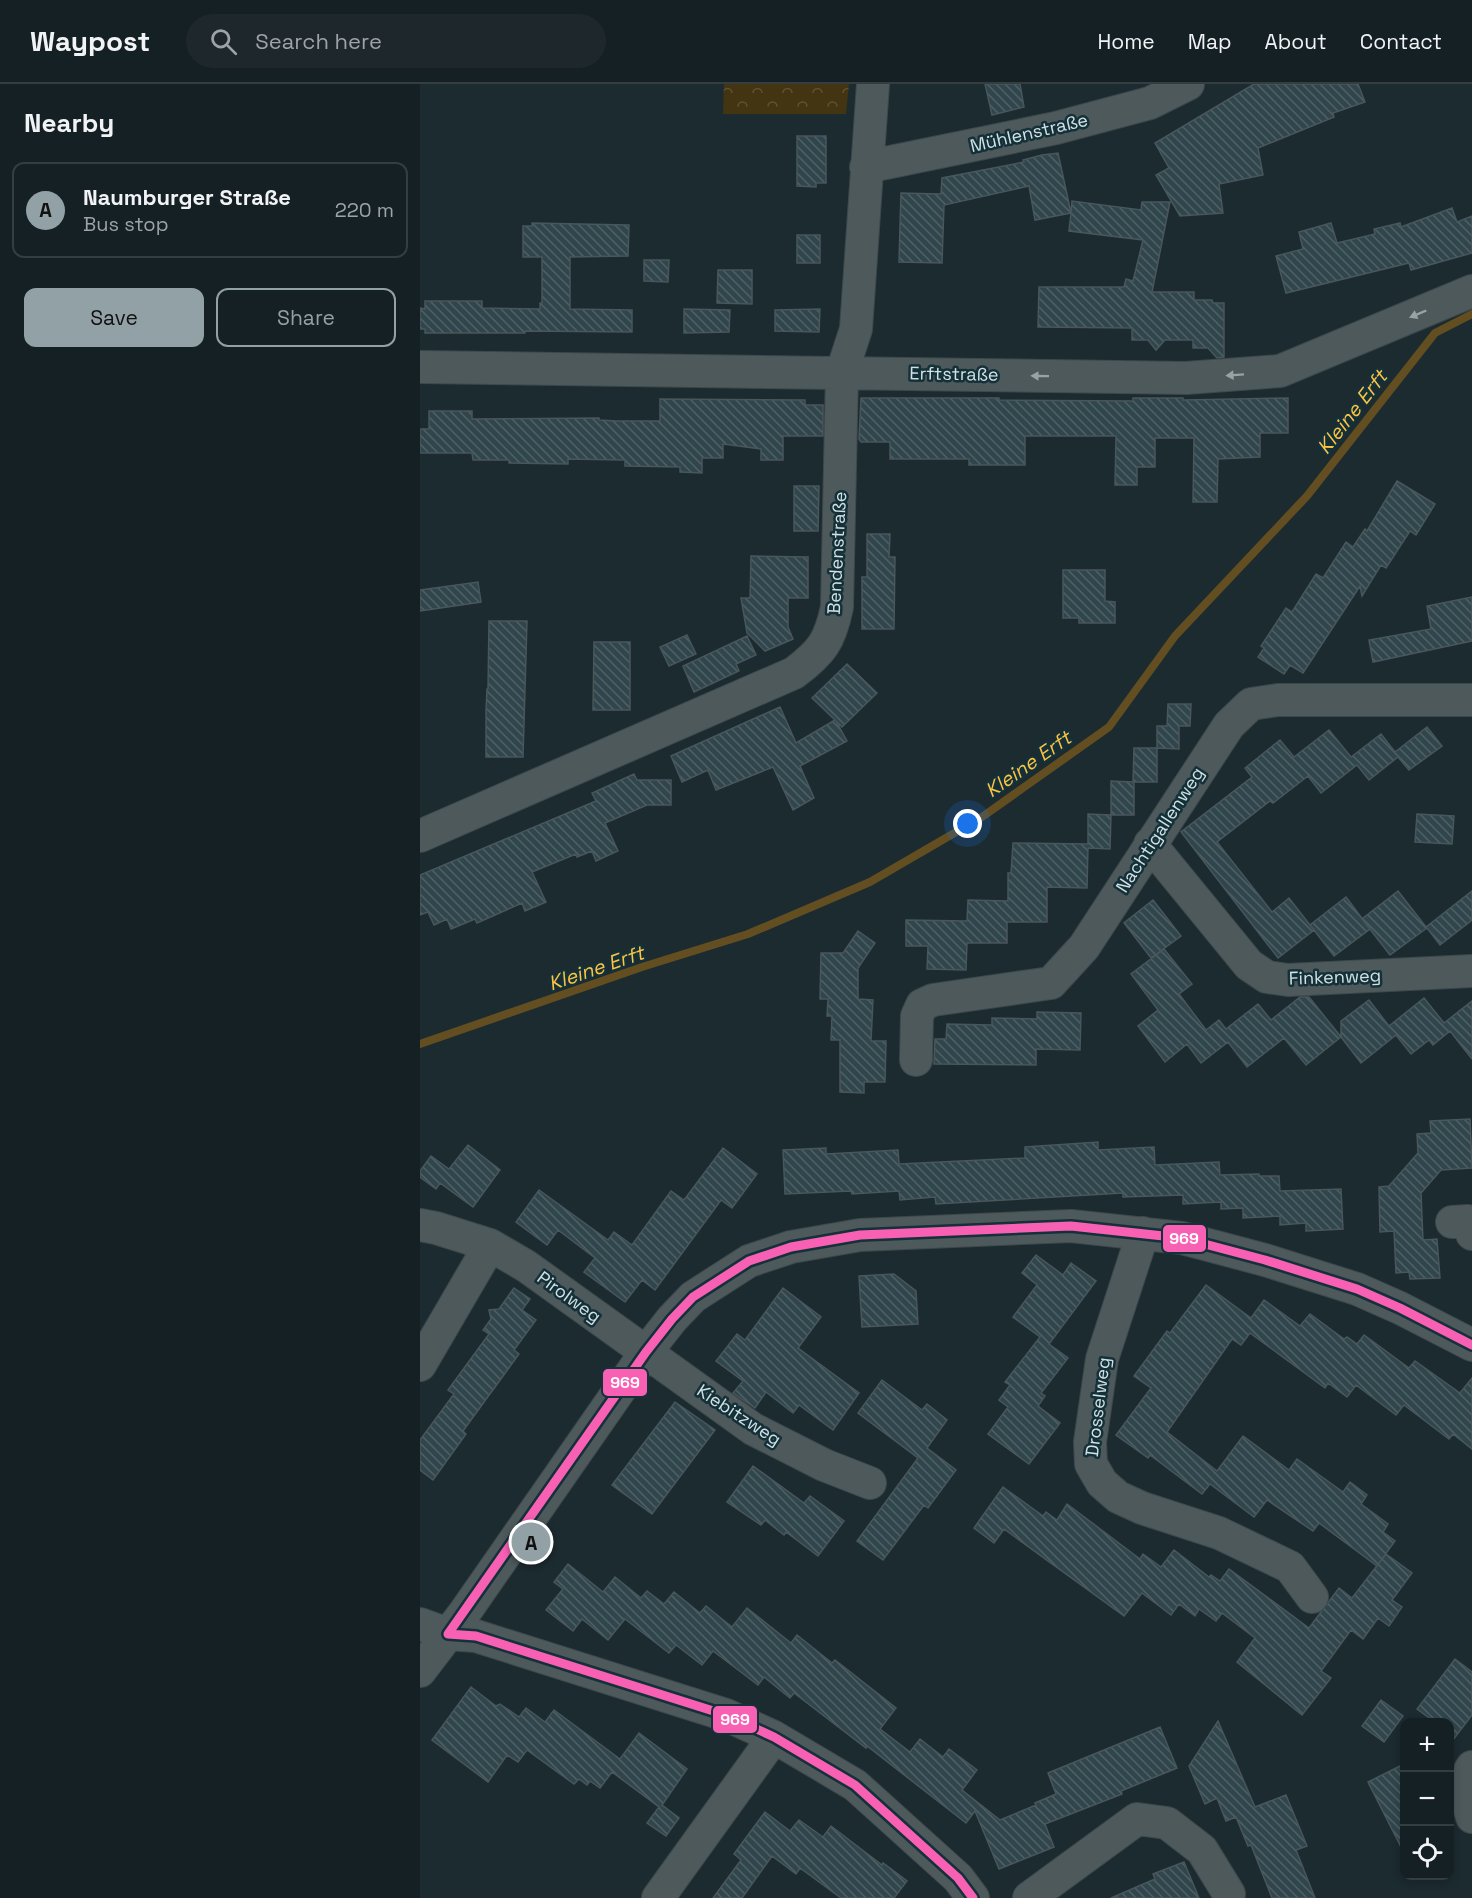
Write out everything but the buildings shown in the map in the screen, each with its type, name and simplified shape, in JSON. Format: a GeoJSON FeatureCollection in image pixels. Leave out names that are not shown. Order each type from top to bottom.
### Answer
{"type":"FeatureCollection","features":[{"type":"Feature","properties":{"kind":"street","name":"Bendenstraße"},"geometry":{"type":"LineString","coordinates":[[420,836],[794,673],[814,658],[832,631],[837,607],[842,372],[856,329],[873,84]]}},
{"type":"Feature","properties":{"kind":"street","name":"Mühlenstraße"},"geometry":{"type":"LineString","coordinates":[[866,167],[1066,126],[1150,103],[1188,84]]}},
{"type":"Feature","properties":{"kind":"street","name":"Erftstraße"},"geometry":{"type":"LineString","coordinates":[[420,367],[1186,378],[1280,371],[1472,291]]}},
{"type":"Feature","properties":{"kind":"street","name":"Nachtigallenweg"},"geometry":{"type":"LineString","coordinates":[[916,1060],[917,1016],[922,1005],[933,1000],[1051,983],[1084,947],[1229,725],[1251,704],[1278,700],[1472,700]]}},
{"type":"Feature","properties":{"kind":"street","name":"Finkenweg"},"geometry":{"type":"LineString","coordinates":[[1150,844],[1249,965],[1267,977],[1287,980],[1472,971]]}},
{"type":"Feature","properties":{"kind":"street","name":"Pirolweg"},"geometry":{"type":"LineString","coordinates":[[420,1225],[490,1245],[526,1266],[646,1352]]}},
{"type":"Feature","properties":{"kind":"street"},"geometry":{"type":"LineString","coordinates":[[420,1671],[434,1629],[472,1603],[646,1352],[693,1297],[749,1261],[791,1247],[860,1235],[1071,1226],[1143,1233],[1182,1238],[1265,1260],[1357,1289],[1467,1333]]}},
{"type":"Feature","properties":{"kind":"street","name":"Drosselweg"},"geometry":{"type":"LineString","coordinates":[[1143,1233],[1102,1359],[1090,1442],[1091,1464],[1102,1484],[1118,1497],[1142,1508],[1219,1533],[1290,1567],[1312,1597]]}},
{"type":"Feature","properties":{"kind":"street"},"geometry":{"type":"LineString","coordinates":[[420,1365],[490,1245]]}},
{"type":"Feature","properties":{"kind":"street","name":"Kiebitzweg"},"geometry":{"type":"LineString","coordinates":[[646,1352],[753,1429],[824,1465],[870,1483]]}},
{"type":"Feature","properties":{"kind":"street"},"geometry":{"type":"LineString","coordinates":[[434,1629],[476,1636],[726,1715],[774,1737],[855,1785],[958,1878],[973,1898]]}},
{"type":"Feature","properties":{"kind":"street"},"geometry":{"type":"LineString","coordinates":[[658,1898],[774,1737]]}},
{"type":"Feature","properties":{"kind":"street"},"geometry":{"type":"LineString","coordinates":[[1472,1767],[1467,1800],[1472,1817]]}},
{"type":"Feature","properties":{"kind":"street"},"geometry":{"type":"LineString","coordinates":[[1029,1898],[1137,1819],[1167,1824],[1202,1850],[1229,1894]]}},
{"type":"Feature","properties":{"kind":"green space"},"geometry":{"type":"Polygon","coordinates":[[[724,84],[849,84],[846,114],[723,114],[724,84]]]}},
{"type":"Feature","properties":{"kind":"waterway","name":"Kleine Erft"},"geometry":{"type":"LineString","coordinates":[[420,1044],[642,967],[748,934],[870,882],[982,817],[1109,727],[1175,636],[1307,496],[1435,333],[1472,314]]}},
{"type":"Feature","properties":{"kind":"transit line","name":"969"},"geometry":{"type":"LineString","coordinates":[[448,1634],[646,1352],[672,1319],[693,1297],[749,1261],[791,1247],[860,1235],[1071,1226],[1182,1238],[1265,1260],[1357,1289],[1472,1345]]}},
{"type":"Feature","properties":{"kind":"transit line","name":"969"},"geometry":{"type":"LineString","coordinates":[[448,1634],[476,1636],[726,1715],[774,1737],[855,1785],[958,1878],[973,1898]]}},
{"type":"Feature","properties":{"kind":"place","name":"Naumburger Straße"},"geometry":{"type":"Point","coordinates":[531,1542]}}]}
